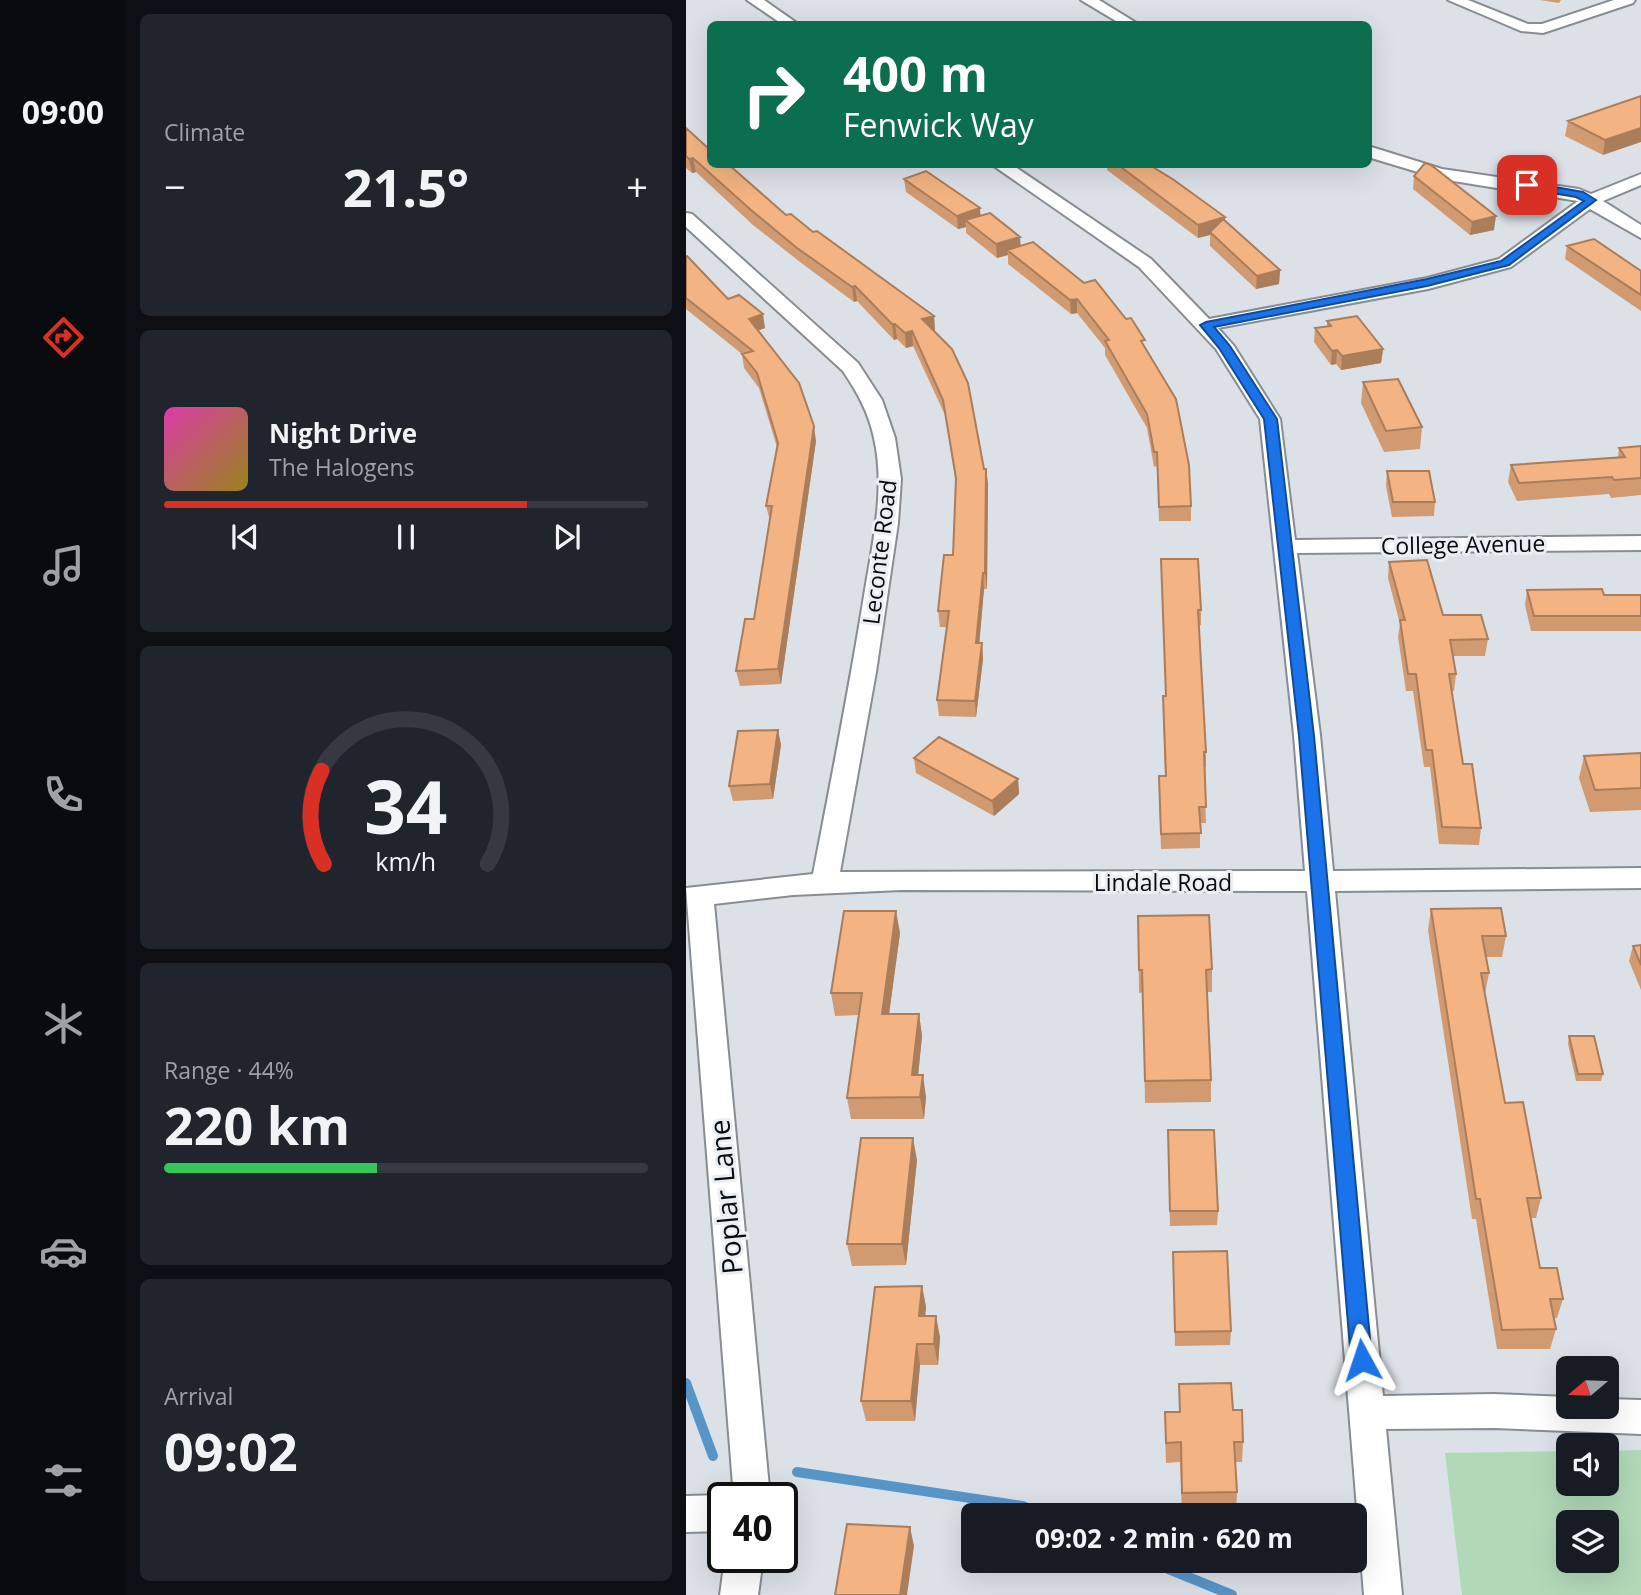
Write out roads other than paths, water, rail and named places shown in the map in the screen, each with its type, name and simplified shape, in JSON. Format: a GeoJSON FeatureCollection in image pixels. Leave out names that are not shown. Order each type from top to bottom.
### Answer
{"type":"FeatureCollection","features":[{"type":"Feature","properties":{"kind":"street"},"geometry":{"type":"LineString","coordinates":[[754,0],[786,21]]}},
{"type":"Feature","properties":{"kind":"street"},"geometry":{"type":"LineString","coordinates":[[1088,0],[1126,21]]}},
{"type":"Feature","properties":{"kind":"street"},"geometry":{"type":"LineString","coordinates":[[1455,0],[1526,28],[1543,29],[1628,0]]}},
{"type":"Feature","properties":{"kind":"street"},"geometry":{"type":"LineString","coordinates":[[1372,153],[1441,174],[1579,194],[1641,233]]}},
{"type":"Feature","properties":{"kind":"street"},"geometry":{"type":"LineString","coordinates":[[1005,168],[1144,263],[1224,346],[1270,419],[1307,736],[1383,1595]]}},
{"type":"Feature","properties":{"kind":"street"},"geometry":{"type":"LineString","coordinates":[[1206,325],[1427,283],[1505,263],[1591,200],[1641,179]]}},
{"type":"Feature","properties":{"kind":"street","name":"Leconte Road"},"geometry":{"type":"LineString","coordinates":[[686,218],[851,367],[872,400],[885,438],[890,479],[887,523],[864,672],[825,881]]}},
{"type":"Feature","properties":{"kind":"street","name":"College Avenue"},"geometry":{"type":"LineString","coordinates":[[1285,547],[1641,543]]}},
{"type":"Feature","properties":{"kind":"street","name":"Lindale Road"},"geometry":{"type":"LineString","coordinates":[[692,897],[739,889],[825,881],[1641,878]]}},
{"type":"Feature","properties":{"kind":"street","name":"Poplar Lane"},"geometry":{"type":"LineString","coordinates":[[692,897],[750,1482]]}},
{"type":"Feature","properties":{"kind":"street"},"geometry":{"type":"LineString","coordinates":[[1367,1413],[1494,1411],[1641,1417]]}},
{"type":"Feature","properties":{"kind":"street"},"geometry":{"type":"LineString","coordinates":[[686,1514],[707,1513]]}},
{"type":"Feature","properties":{"kind":"street"},"geometry":{"type":"LineString","coordinates":[[739,1595],[742,1573]]}},
{"type":"Feature","properties":{"kind":"waterway"},"geometry":{"type":"LineString","coordinates":[[686,1383],[713,1456]]}},
{"type":"Feature","properties":{"kind":"waterway"},"geometry":{"type":"LineString","coordinates":[[797,1472],[1003,1503]]}},
{"type":"Feature","properties":{"kind":"waterway"},"geometry":{"type":"LineString","coordinates":[[1178,1573],[1232,1595]]}}]}
